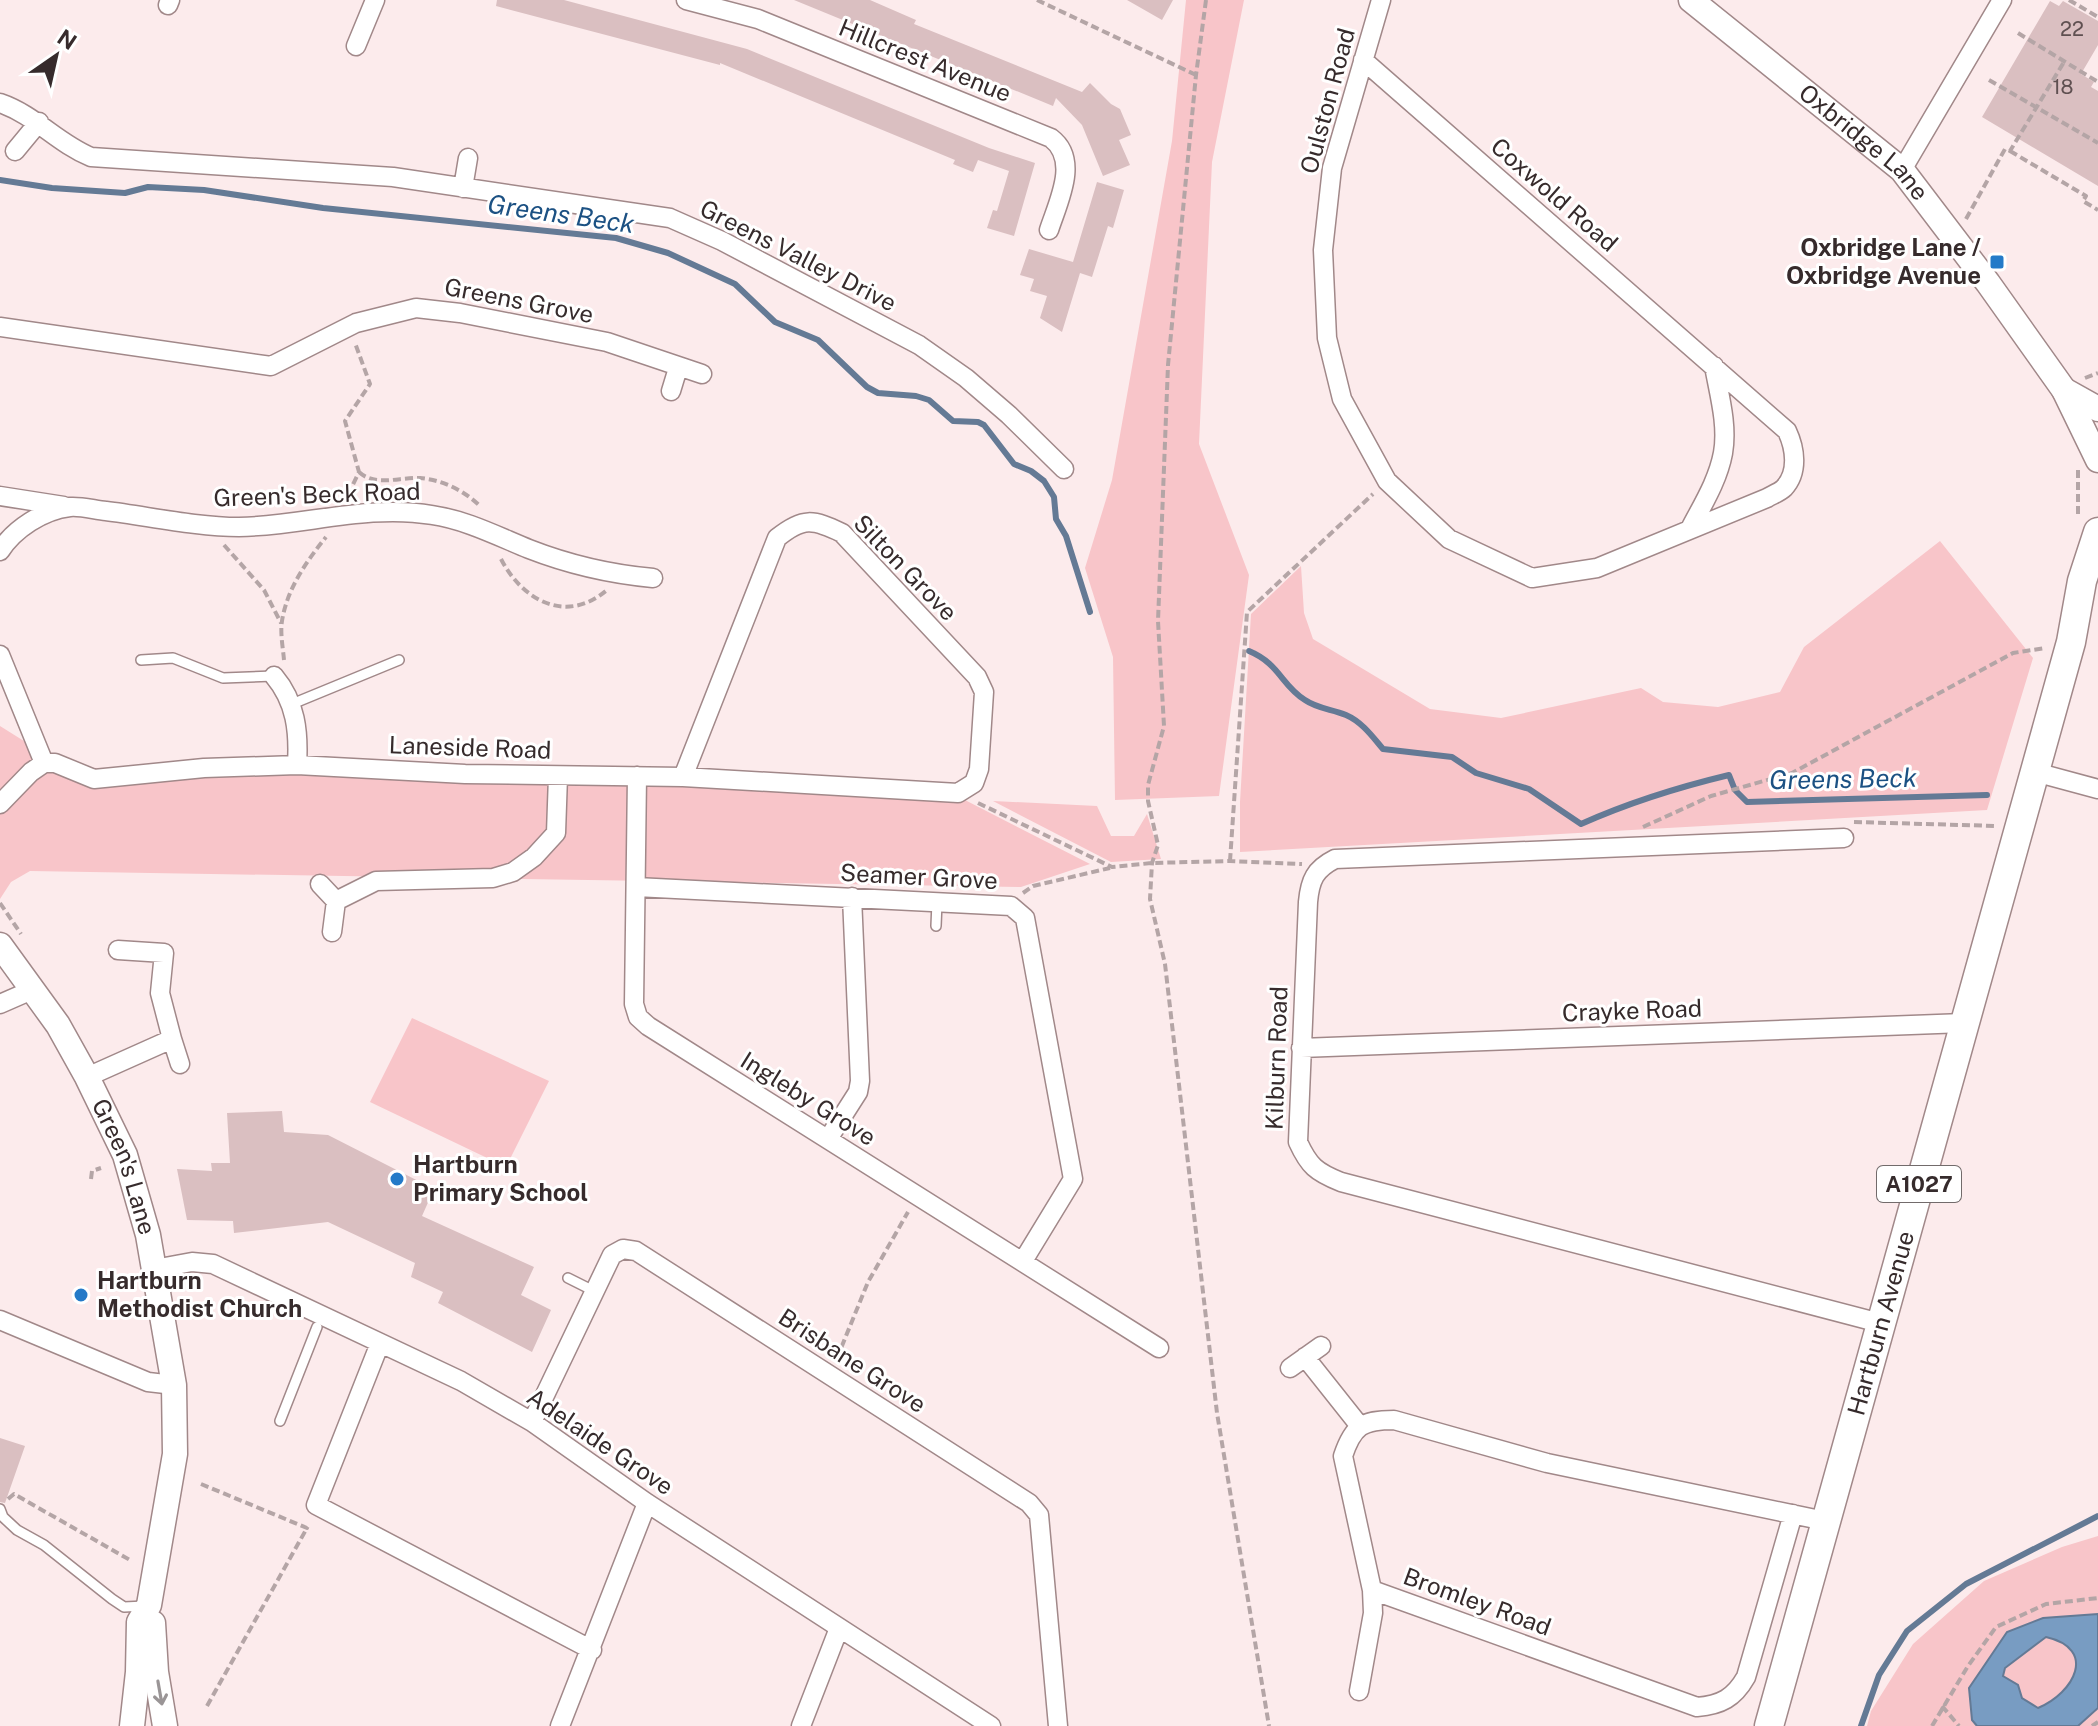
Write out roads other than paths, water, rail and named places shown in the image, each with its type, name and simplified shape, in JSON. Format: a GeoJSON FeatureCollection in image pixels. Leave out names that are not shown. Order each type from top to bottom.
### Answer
{"type":"FeatureCollection","features":[{"type":"Feature","properties":{"kind":"main road","name":"Hartburn Avenue"},"geometry":{"type":"LineString","coordinates":[[1769,1726],[2035,772],[2058,645],[2098,532]]}},
{"type":"Feature","properties":{"kind":"main road","name":"Hartburn Avenue"},"geometry":{"type":"LineString","coordinates":[[2058,645],[2098,590]]}},
{"type":"Feature","properties":{"kind":"street"},"geometry":{"type":"LineString","coordinates":[[356,46],[375,0]]}},
{"type":"Feature","properties":{"kind":"street","name":"Hillcrest Avenue"},"geometry":{"type":"LineString","coordinates":[[686,0],[758,19],[1051,138],[1064,154],[1066,170],[1049,230]]}},
{"type":"Feature","properties":{"kind":"street","name":"Oulston Road"},"geometry":{"type":"LineString","coordinates":[[1381,0],[1332,168],[1323,250],[1327,338],[1342,399],[1387,481],[1449,539],[1532,578],[1597,568],[1691,527]]}},
{"type":"Feature","properties":{"kind":"street","name":"Oxbridge Lane"},"geometry":{"type":"LineString","coordinates":[[1691,0],[1902,170],[2064,390],[2098,460]]}},
{"type":"Feature","properties":{"kind":"street"},"geometry":{"type":"LineString","coordinates":[[1902,170],[2000,1]]}},
{"type":"Feature","properties":{"kind":"street","name":"Coxwold Road"},"geometry":{"type":"LineString","coordinates":[[1363,60],[1787,431],[1794,447],[1794,467],[1785,487],[1691,527]]}},
{"type":"Feature","properties":{"kind":"street","name":"Greens Valley Drive"},"geometry":{"type":"LineString","coordinates":[[0,103],[39,122],[73,149],[102,158],[393,177],[670,218],[722,241],[919,345],[966,378],[1064,469]]}},
{"type":"Feature","properties":{"kind":"street"},"geometry":{"type":"LineString","coordinates":[[15,151],[39,122]]}},
{"type":"Feature","properties":{"kind":"street"},"geometry":{"type":"LineString","coordinates":[[463,188],[468,158]]}},
{"type":"Feature","properties":{"kind":"street","name":"Greens Grove"},"geometry":{"type":"LineString","coordinates":[[0,327],[249,353],[271,366],[356,323],[416,308],[460,313],[607,342],[702,374]]}},
{"type":"Feature","properties":{"kind":"street"},"geometry":{"type":"LineString","coordinates":[[1691,527],[1717,475],[1723,451],[1723,421],[1714,366]]}},
{"type":"Feature","properties":{"kind":"street"},"geometry":{"type":"LineString","coordinates":[[671,391],[678,368]]}},
{"type":"Feature","properties":{"kind":"street","name":"Oxbridge Lane"},"geometry":{"type":"LineString","coordinates":[[2064,390],[2098,409]]}},
{"type":"Feature","properties":{"kind":"street","name":"Green's Beck Road"},"geometry":{"type":"LineString","coordinates":[[0,496],[236,527],[399,511],[434,515],[483,528],[574,565],[611,574],[653,578]]}},
{"type":"Feature","properties":{"kind":"street","name":"Green's Beck Road"},"geometry":{"type":"LineString","coordinates":[[0,551],[32,520],[69,507]]}},
{"type":"Feature","properties":{"kind":"street","name":"Silton Grove"},"geometry":{"type":"LineString","coordinates":[[683,777],[777,538],[793,525],[817,521],[842,533],[977,677],[984,692],[979,769],[974,783],[958,793]]}},
{"type":"Feature","properties":{"kind":"street"},"geometry":{"type":"LineString","coordinates":[[0,655],[44,763],[0,804]]}},
{"type":"Feature","properties":{"kind":"street"},"geometry":{"type":"LineString","coordinates":[[284,690],[295,720],[297,765]]}},
{"type":"Feature","properties":{"kind":"street","name":"Laneside Road"},"geometry":{"type":"LineString","coordinates":[[44,763],[55,763],[94,779],[204,768],[297,765],[465,774],[683,777],[958,793]]}},
{"type":"Feature","properties":{"kind":"street"},"geometry":{"type":"LineString","coordinates":[[2035,772],[2098,789]]}},
{"type":"Feature","properties":{"kind":"street"},"geometry":{"type":"LineString","coordinates":[[336,901],[376,881],[493,878],[513,872],[534,857],[556,833],[558,776]]}},
{"type":"Feature","properties":{"kind":"street","name":"Ingleby Grove"},"geometry":{"type":"LineString","coordinates":[[637,776],[634,1004],[638,1017],[1159,1348]]}},
{"type":"Feature","properties":{"kind":"street","name":"Kilburn Road"},"geometry":{"type":"LineString","coordinates":[[1844,838],[1824,831],[1335,859],[1322,865],[1315,872],[1308,893],[1298,1142],[1307,1162],[1323,1175],[1880,1323]]}},
{"type":"Feature","properties":{"kind":"street"},"geometry":{"type":"LineString","coordinates":[[320,884],[336,901]]}},
{"type":"Feature","properties":{"kind":"street","name":"Seamer Grove"},"geometry":{"type":"LineString","coordinates":[[636,887],[1011,906],[1025,918],[1073,1179],[1023,1261]]}},
{"type":"Feature","properties":{"kind":"street"},"geometry":{"type":"LineString","coordinates":[[828,1139],[858,1092],[860,1081],[852,897]]}},
{"type":"Feature","properties":{"kind":"street"},"geometry":{"type":"LineString","coordinates":[[332,932],[336,901]]}},
{"type":"Feature","properties":{"kind":"street","name":"Green's Lane"},"geometry":{"type":"LineString","coordinates":[[0,945],[58,1025],[125,1155],[148,1235],[174,1385],[174,1466],[149,1605],[139,1622],[132,1726]]}},
{"type":"Feature","properties":{"kind":"street"},"geometry":{"type":"LineString","coordinates":[[118,950],[164,953],[160,993],[180,1064]]}},
{"type":"Feature","properties":{"kind":"street"},"geometry":{"type":"LineString","coordinates":[[0,1004],[32,990]]}},
{"type":"Feature","properties":{"kind":"street","name":"Crayke Road"},"geometry":{"type":"LineString","coordinates":[[1301,1048],[1964,1023]]}},
{"type":"Feature","properties":{"kind":"street"},"geometry":{"type":"LineString","coordinates":[[87,1077],[172,1039]]}},
{"type":"Feature","properties":{"kind":"street","name":"Brisbane Grove"},"geometry":{"type":"LineString","coordinates":[[532,1422],[612,1255],[623,1249],[636,1251],[1029,1503],[1039,1515],[1058,1726]]}},
{"type":"Feature","properties":{"kind":"street","name":"Adelaide Grove"},"geometry":{"type":"LineString","coordinates":[[154,1269],[192,1262],[213,1264],[461,1381],[532,1422],[647,1503],[991,1726]]}},
{"type":"Feature","properties":{"kind":"street"},"geometry":{"type":"LineString","coordinates":[[0,1320],[148,1382],[174,1385]]}},
{"type":"Feature","properties":{"kind":"street"},"geometry":{"type":"LineString","coordinates":[[380,1343],[316,1505],[592,1650]]}},
{"type":"Feature","properties":{"kind":"street"},"geometry":{"type":"LineString","coordinates":[[1321,1346],[1298,1363],[1359,1425],[1376,1420],[1394,1420],[1547,1463],[1825,1521]]}},
{"type":"Feature","properties":{"kind":"street","name":"Bromley Road"},"geometry":{"type":"LineString","coordinates":[[1359,1425],[1349,1439],[1343,1456],[1372,1590],[1697,1707],[1715,1706],[1728,1699],[1738,1691],[1746,1677],[1793,1514]]}},
{"type":"Feature","properties":{"kind":"street"},"geometry":{"type":"LineString","coordinates":[[560,1726],[647,1503]]}},
{"type":"Feature","properties":{"kind":"street"},"geometry":{"type":"LineString","coordinates":[[1359,1691],[1373,1613],[1372,1590]]}},
{"type":"Feature","properties":{"kind":"street","name":"Green's Lane"},"geometry":{"type":"LineString","coordinates":[[149,1605],[165,1726]]}},
{"type":"Feature","properties":{"kind":"street"},"geometry":{"type":"LineString","coordinates":[[801,1726],[839,1628]]}},
{"type":"Feature","properties":{"kind":"lane"},"geometry":{"type":"LineString","coordinates":[[141,660],[173,658],[223,678],[284,690],[399,660]]}},
{"type":"Feature","properties":{"kind":"lane"},"geometry":{"type":"LineString","coordinates":[[936,926],[937,902]]}},
{"type":"Feature","properties":{"kind":"lane"},"geometry":{"type":"LineString","coordinates":[[568,1278],[594,1291]]}},
{"type":"Feature","properties":{"kind":"lane"},"geometry":{"type":"LineString","coordinates":[[280,1421],[317,1327]]}},
{"type":"Feature","properties":{"kind":"lane"},"geometry":{"type":"LineString","coordinates":[[0,1507],[3,1517],[17,1530],[44,1545],[124,1607],[149,1605]]}},
{"type":"Feature","properties":{"kind":"water"},"geometry":{"type":"Polygon","coordinates":[[[2098,1614],[2098,1708],[2078,1726],[1977,1726],[1972,1720],[1969,1688],[2007,1632],[2043,1618],[2098,1614]],[[2046,1637],[2005,1668],[2003,1676],[2018,1685],[2022,1698],[2038,1708],[2062,1692],[2075,1671],[2076,1661],[2072,1651],[2046,1637]]]}},
{"type":"Feature","properties":{"kind":"waterway","name":"Greens Beck"},"geometry":{"type":"LineString","coordinates":[[0,180],[52,188],[125,193],[148,187],[204,190],[323,208],[616,238],[668,253],[735,284],[775,322],[818,340],[867,387],[878,393],[916,396],[929,400],[953,421],[984,425],[1014,464],[1044,481],[1054,497],[1056,519],[1066,536],[1090,612]]}},
{"type":"Feature","properties":{"kind":"waterway","name":"Greens Beck"},"geometry":{"type":"LineString","coordinates":[[1249,651],[1274,668],[1290,688],[1305,700],[1357,721],[1383,749],[1452,757],[1476,773],[1529,789],[1581,824],[1654,796],[1729,775],[1735,790],[1747,802],[1987,795]]}},
{"type":"Feature","properties":{"kind":"waterway"},"geometry":{"type":"LineString","coordinates":[[1861,1726],[1879,1675],[1907,1631],[1966,1584],[2098,1516]]}},
{"type":"Feature","properties":{"kind":"place","name":"Oxbridge Lane / Oxbridge Avenue"},"geometry":{"type":"Point","coordinates":[1997,262]}},
{"type":"Feature","properties":{"kind":"place","name":"Hartburn Primary School"},"geometry":{"type":"Point","coordinates":[397,1179]}},
{"type":"Feature","properties":{"kind":"place","name":"Hartburn Methodist Church"},"geometry":{"type":"Point","coordinates":[81,1295]}}]}
